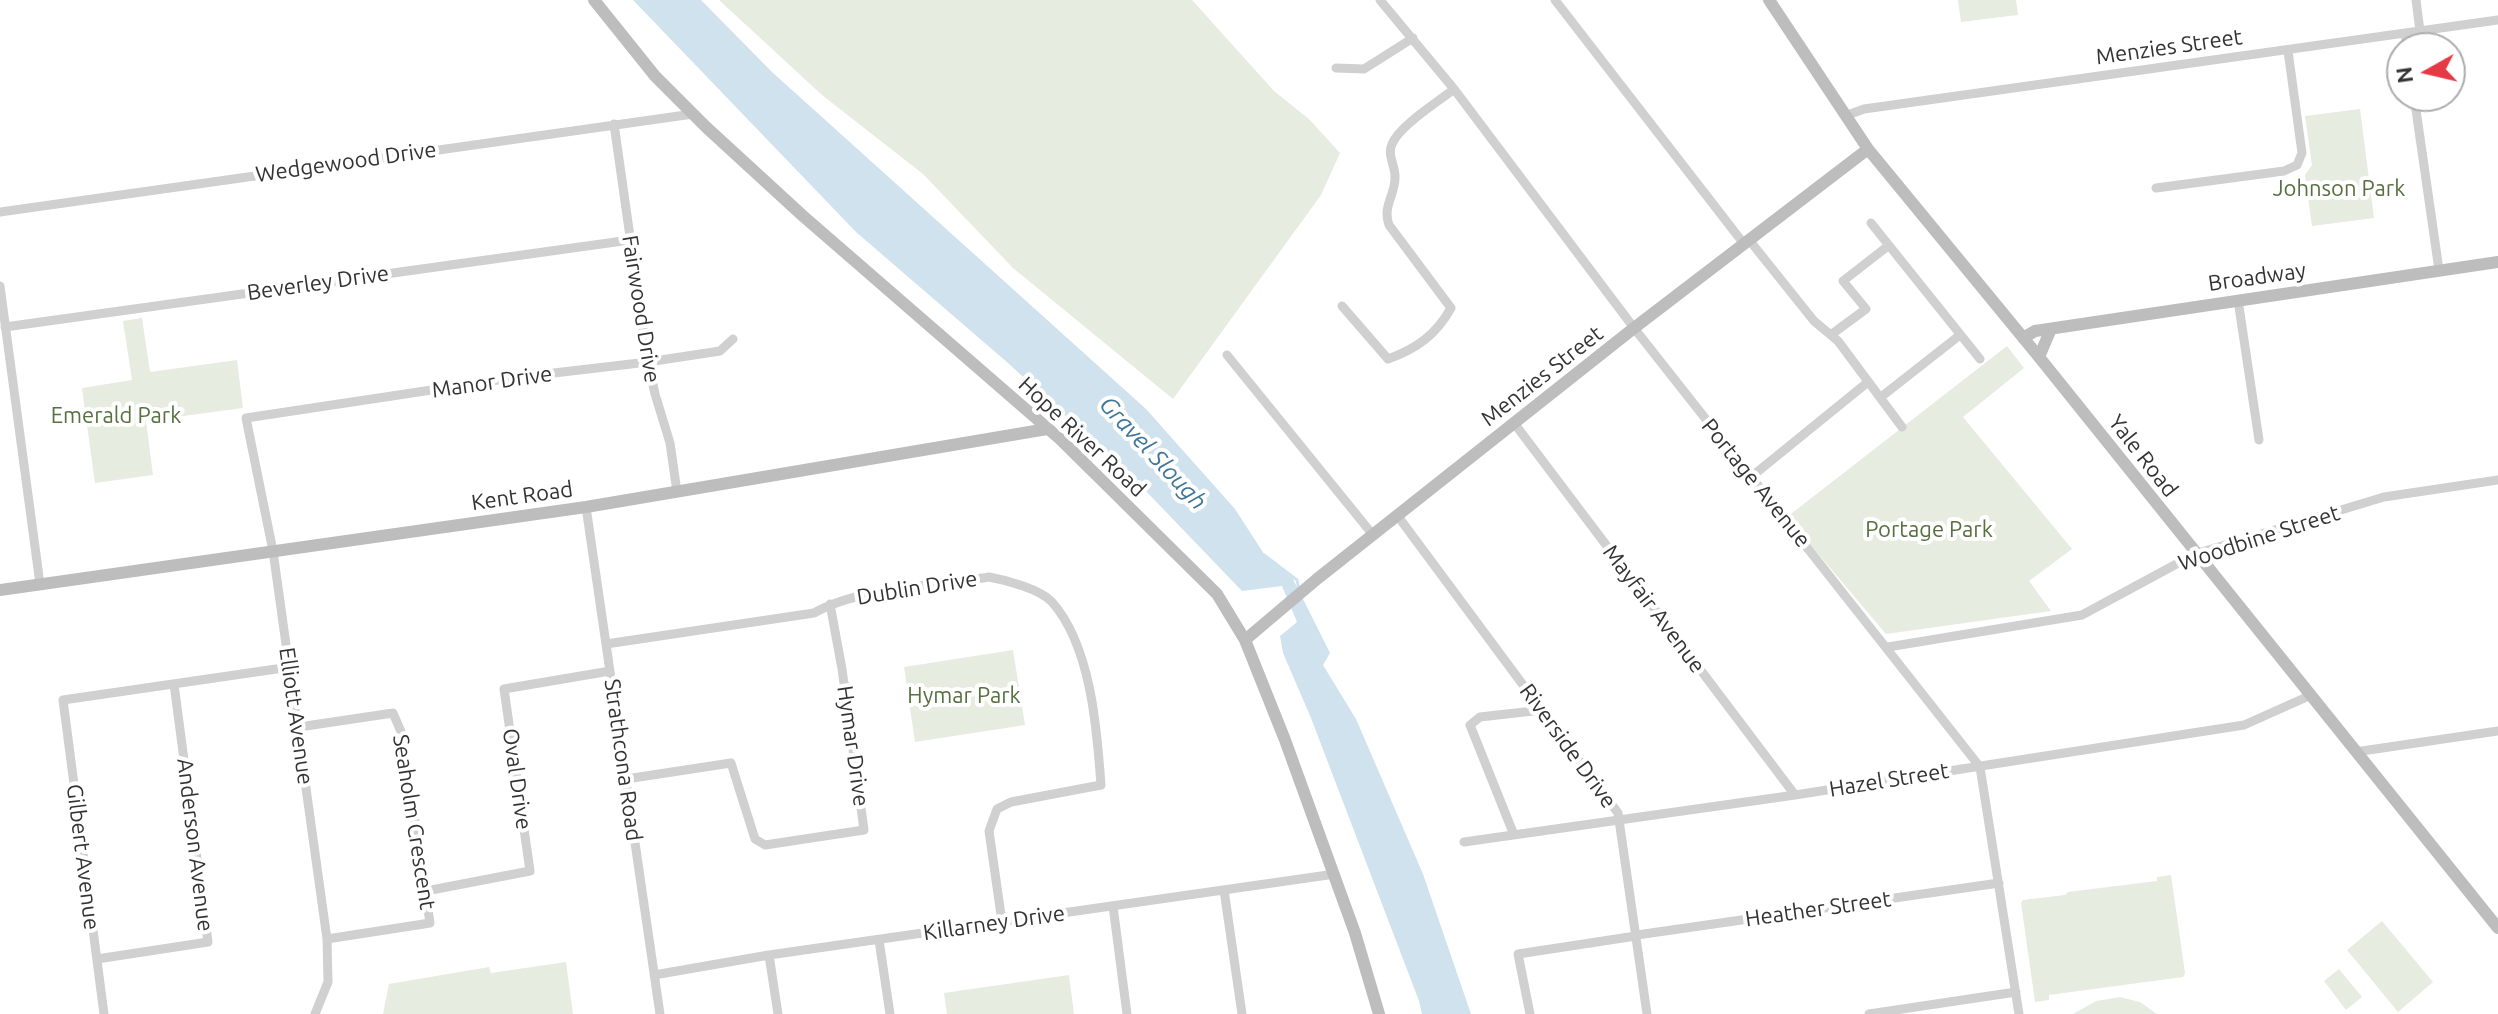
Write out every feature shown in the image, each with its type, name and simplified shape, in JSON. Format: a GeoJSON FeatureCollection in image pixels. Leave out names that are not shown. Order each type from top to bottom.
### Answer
{"type":"FeatureCollection","features":[{"type":"Feature","properties":{"kind":"street","name":"Hope River Road"},"geometry":{"type":"LineString","coordinates":[[594,0],[655,76],[693,114],[803,216],[1047,429],[1217,594],[1245,640],[1335,874],[1379,1014]]}},
{"type":"Feature","properties":{"kind":"street","name":"Portage Avenue"},"geometry":{"type":"LineString","coordinates":[[1380,0],[1454,89],[1634,328],[1980,767],[2019,1014]]}},
{"type":"Feature","properties":{"kind":"street"},"geometry":{"type":"LineString","coordinates":[[1555,0],[1747,242],[1814,321],[1832,334],[1902,427]]}},
{"type":"Feature","properties":{"kind":"street","name":"Yale Road"},"geometry":{"type":"LineString","coordinates":[[1769,0],[1868,149],[2498,928]]}},
{"type":"Feature","properties":{"kind":"street"},"geometry":{"type":"LineString","coordinates":[[2416,0],[2420,31]]}},
{"type":"Feature","properties":{"kind":"street","name":"Menzies Street"},"geometry":{"type":"LineString","coordinates":[[2412,32],[2498,20]]}},
{"type":"Feature","properties":{"kind":"street","name":"Menzies Street"},"geometry":{"type":"LineString","coordinates":[[1845,116],[1864,109],[2386,36]]}},
{"type":"Feature","properties":{"kind":"street"},"geometry":{"type":"LineString","coordinates":[[1336,68],[1364,69],[1413,38]]}},
{"type":"Feature","properties":{"kind":"street"},"geometry":{"type":"LineString","coordinates":[[2156,188],[2284,171],[2297,165],[2302,153],[2288,51]]}},
{"type":"Feature","properties":{"kind":"street"},"geometry":{"type":"LineString","coordinates":[[1342,306],[1388,359],[1409,352],[1425,341],[1441,326],[1451,308],[1386,217],[1396,176],[1391,160],[1391,144],[1406,126],[1454,89]]}},
{"type":"Feature","properties":{"kind":"street"},"geometry":{"type":"LineString","coordinates":[[2416,112],[2439,270]]}},
{"type":"Feature","properties":{"kind":"street","name":"Wedgewood Drive"},"geometry":{"type":"LineString","coordinates":[[0,212],[693,114]]}},
{"type":"Feature","properties":{"kind":"street","name":"Fairwood Drive"},"geometry":{"type":"LineString","coordinates":[[614,124],[648,362],[670,443],[677,492]]}},
{"type":"Feature","properties":{"kind":"street","name":"Menzies Street"},"geometry":{"type":"LineString","coordinates":[[1245,640],[1317,579],[1634,328],[1868,149]]}},
{"type":"Feature","properties":{"kind":"street"},"geometry":{"type":"LineString","coordinates":[[1871,223],[1980,359]]}},
{"type":"Feature","properties":{"kind":"street","name":"Beverley Drive"},"geometry":{"type":"LineString","coordinates":[[5,327],[630,240]]}},
{"type":"Feature","properties":{"kind":"street"},"geometry":{"type":"LineString","coordinates":[[1832,334],[1866,309],[1843,281],[1888,246]]}},
{"type":"Feature","properties":{"kind":"street","name":"Broadway"},"geometry":{"type":"LineString","coordinates":[[2023,338],[2035,331],[2498,262]]}},
{"type":"Feature","properties":{"kind":"street"},"geometry":{"type":"LineString","coordinates":[[0,286],[40,584]]}},
{"type":"Feature","properties":{"kind":"street"},"geometry":{"type":"LineString","coordinates":[[2238,300],[2259,440]]}},
{"type":"Feature","properties":{"kind":"street"},"geometry":{"type":"LineString","coordinates":[[2039,357],[2051,329]]}},
{"type":"Feature","properties":{"kind":"street"},"geometry":{"type":"LineString","coordinates":[[1881,397],[1960,335]]}},
{"type":"Feature","properties":{"kind":"street","name":"Manor Drive"},"geometry":{"type":"LineString","coordinates":[[246,418],[511,378],[720,351],[733,339]]}},
{"type":"Feature","properties":{"kind":"street"},"geometry":{"type":"LineString","coordinates":[[1227,355],[1373,535]]}},
{"type":"Feature","properties":{"kind":"street"},"geometry":{"type":"LineString","coordinates":[[1751,477],[1868,382]]}},
{"type":"Feature","properties":{"kind":"street","name":"Elliott Avenue"},"geometry":{"type":"LineString","coordinates":[[246,418],[273,551],[327,939],[328,982],[315,1014]]}},
{"type":"Feature","properties":{"kind":"street","name":"Mayfair Avenue"},"geometry":{"type":"LineString","coordinates":[[1514,423],[1795,795]]}},
{"type":"Feature","properties":{"kind":"street","name":"Kent Road"},"geometry":{"type":"LineString","coordinates":[[0,590],[586,507],[1047,429]]}},
{"type":"Feature","properties":{"kind":"street","name":"Woodbine Street"},"geometry":{"type":"LineString","coordinates":[[1888,647],[2082,615],[2195,554],[2384,497],[2498,480]]}},
{"type":"Feature","properties":{"kind":"street","name":"Strathcona Road"},"geometry":{"type":"LineString","coordinates":[[586,507],[660,1014]]}},
{"type":"Feature","properties":{"kind":"street","name":"Riverside Drive"},"geometry":{"type":"LineString","coordinates":[[1397,515],[1618,813],[1647,1014]]}},
{"type":"Feature","properties":{"kind":"street","name":"Dublin Drive"},"geometry":{"type":"LineString","coordinates":[[606,644],[814,613],[853,596],[989,577],[1008,580],[1050,599],[1073,632],[1088,682],[1101,785],[1011,802],[997,809],[989,831],[1002,922]]}},
{"type":"Feature","properties":{"kind":"street","name":"Hymar Drive"},"geometry":{"type":"LineString","coordinates":[[626,779],[731,763],[755,839],[765,845],[864,830],[830,604]]}},
{"type":"Feature","properties":{"kind":"street"},"geometry":{"type":"LineString","coordinates":[[174,684],[290,667]]}},
{"type":"Feature","properties":{"kind":"street","name":"Oval Drive"},"geometry":{"type":"LineString","coordinates":[[426,891],[530,871],[504,689],[610,671]]}},
{"type":"Feature","properties":{"kind":"street","name":"Gilbert Avenue"},"geometry":{"type":"LineString","coordinates":[[104,1014],[63,700],[174,684]]}},
{"type":"Feature","properties":{"kind":"street","name":"Anderson Avenue"},"geometry":{"type":"LineString","coordinates":[[97,959],[208,942],[174,684]]}},
{"type":"Feature","properties":{"kind":"street","name":"Hazel Street"},"geometry":{"type":"LineString","coordinates":[[1464,842],[1795,795],[2244,725],[2309,696]]}},
{"type":"Feature","properties":{"kind":"street"},"geometry":{"type":"LineString","coordinates":[[1514,835],[1470,725],[1480,717],[1542,710]]}},
{"type":"Feature","properties":{"kind":"street","name":"Seaholm Crescent"},"geometry":{"type":"LineString","coordinates":[[299,727],[393,713],[402,734],[426,891],[430,923],[327,939]]}},
{"type":"Feature","properties":{"kind":"street"},"geometry":{"type":"LineString","coordinates":[[2355,752],[2498,731]]}},
{"type":"Feature","properties":{"kind":"street","name":"Killarney Drive"},"geometry":{"type":"LineString","coordinates":[[654,975],[769,955],[1335,874]]}},
{"type":"Feature","properties":{"kind":"street","name":"Heather Street"},"geometry":{"type":"LineString","coordinates":[[1530,1014],[1518,954],[1999,883]]}},
{"type":"Feature","properties":{"kind":"street"},"geometry":{"type":"LineString","coordinates":[[1224,890],[1242,1014]]}},
{"type":"Feature","properties":{"kind":"street"},"geometry":{"type":"LineString","coordinates":[[1113,906],[1127,1014]]}},
{"type":"Feature","properties":{"kind":"street"},"geometry":{"type":"LineString","coordinates":[[879,940],[890,1014]]}},
{"type":"Feature","properties":{"kind":"street"},"geometry":{"type":"LineString","coordinates":[[769,955],[778,1014]]}},
{"type":"Feature","properties":{"kind":"street"},"geometry":{"type":"LineString","coordinates":[[1869,1014],[2016,992]]}},
{"type":"Feature","properties":{"kind":"green space"},"geometry":{"type":"Polygon","coordinates":[[[719,0],[1192,0],[1274,91],[1310,120],[1340,153],[1321,195],[1173,399],[1013,268],[923,174],[822,95],[719,0]]]}},
{"type":"Feature","properties":{"kind":"green space"},"geometry":{"type":"Polygon","coordinates":[[[1958,0],[2016,0],[2018,15],[1961,22],[1958,0]]]}},
{"type":"Feature","properties":{"kind":"green space","name":"Johnson Park"},"geometry":{"type":"Polygon","coordinates":[[[2360,109],[2374,218],[2312,226],[2305,175],[2312,165],[2305,116],[2360,109]]]}},
{"type":"Feature","properties":{"kind":"green space","name":"Emerald Park"},"geometry":{"type":"Polygon","coordinates":[[[142,318],[150,372],[237,360],[243,408],[146,421],[153,475],[95,483],[82,388],[132,380],[123,321],[142,318]]]}},
{"type":"Feature","properties":{"kind":"green space","name":"Portage Park"},"geometry":{"type":"Polygon","coordinates":[[[2007,346],[2024,368],[1963,417],[2072,549],[2029,581],[2051,611],[1886,634],[1787,517],[2007,346]]]}},
{"type":"Feature","properties":{"kind":"green space","name":"Hymar Park"},"geometry":{"type":"Polygon","coordinates":[[[1013,650],[1025,725],[915,742],[904,667],[1013,650]]]}},
{"type":"Feature","properties":{"kind":"green space"},"geometry":{"type":"Polygon","coordinates":[[[2171,875],[2185,973],[2183,977],[2049,995],[2049,1000],[2035,1002],[2023,900],[2157,881],[2157,877],[2171,875]]]}},
{"type":"Feature","properties":{"kind":"green space"},"geometry":{"type":"Polygon","coordinates":[[[2382,921],[2433,982],[2398,1012],[2347,950],[2382,921]]]}},
{"type":"Feature","properties":{"kind":"green space"},"geometry":{"type":"Polygon","coordinates":[[[566,962],[573,1014],[383,1014],[389,984],[489,967],[491,973],[566,962]]]}},
{"type":"Feature","properties":{"kind":"green space"},"geometry":{"type":"Polygon","coordinates":[[[2339,969],[2362,997],[2346,1010],[2324,981],[2339,969]]]}},
{"type":"Feature","properties":{"kind":"green space"},"geometry":{"type":"Polygon","coordinates":[[[1069,975],[1074,1014],[947,1014],[944,993],[1069,975]]]}},
{"type":"Feature","properties":{"kind":"green space"},"geometry":{"type":"Polygon","coordinates":[[[2120,997],[2140,1002],[2157,1014],[2073,1014],[2096,1001],[2120,997]]]}},
{"type":"Feature","properties":{"kind":"water"},"geometry":{"type":"Polygon","coordinates":[[[633,0],[701,0],[772,72],[1146,409],[1235,509],[1266,557],[1292,577],[1330,653],[1323,665],[1356,719],[1423,874],[1471,1014],[1422,1014],[1311,718],[1283,653],[1280,636],[1297,622],[1282,586],[1242,591],[1142,487],[1008,363],[856,232],[633,0]]]}},
{"type":"Feature","properties":{"kind":"waterway","name":"Gravel Slough"},"geometry":{"type":"LineString","coordinates":[[1264,555],[1297,580],[1299,590]]}}]}
